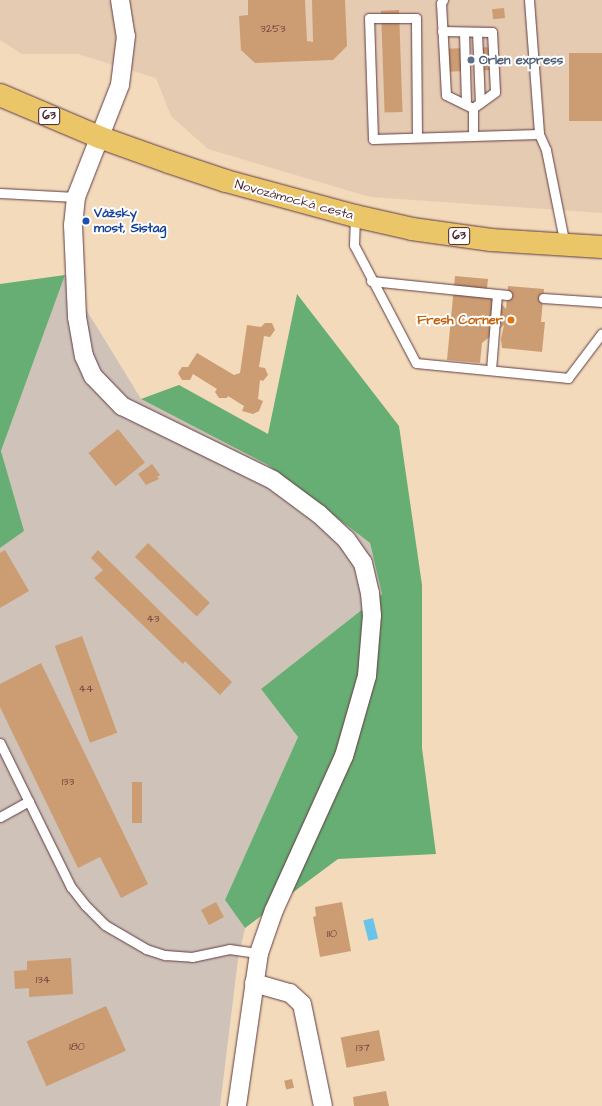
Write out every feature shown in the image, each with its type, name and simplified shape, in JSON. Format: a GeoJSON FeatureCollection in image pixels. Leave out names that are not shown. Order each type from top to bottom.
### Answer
{"type":"FeatureCollection","features":[{"type":"Feature","properties":{"kind":"main road","name":"Novozámocká cesta"},"geometry":{"type":"LineString","coordinates":[[0,94],[99,137],[226,181],[355,216],[412,229],[492,240],[602,247]]}},
{"type":"Feature","properties":{"kind":"street"},"geometry":{"type":"LineString","coordinates":[[120,0],[126,36],[120,85],[76,197],[73,225],[77,317],[84,356],[93,376],[122,406],[273,480],[319,514],[346,539],[363,563],[372,614],[367,676],[344,756],[274,910],[259,953],[237,1106]]}},
{"type":"Feature","properties":{"kind":"street"},"geometry":{"type":"LineString","coordinates":[[254,983],[290,993],[302,1004],[323,1106]]}},
{"type":"Feature","properties":{"kind":"lane"},"geometry":{"type":"LineString","coordinates":[[443,0],[442,31],[446,95],[473,105]]}},
{"type":"Feature","properties":{"kind":"lane"},"geometry":{"type":"LineString","coordinates":[[529,0],[539,134],[546,150],[565,245]]}},
{"type":"Feature","properties":{"kind":"lane"},"geometry":{"type":"LineString","coordinates":[[418,137],[416,18],[369,18],[373,139],[539,134]]}},
{"type":"Feature","properties":{"kind":"lane"},"geometry":{"type":"LineString","coordinates":[[442,31],[492,32],[495,92],[473,105]]}},
{"type":"Feature","properties":{"kind":"lane"},"geometry":{"type":"LineString","coordinates":[[464,32],[473,105]]}},
{"type":"Feature","properties":{"kind":"lane"},"geometry":{"type":"LineString","coordinates":[[474,136],[473,105],[477,32]]}},
{"type":"Feature","properties":{"kind":"lane"},"geometry":{"type":"LineString","coordinates":[[2,191],[76,197]]}},
{"type":"Feature","properties":{"kind":"lane"},"geometry":{"type":"LineString","coordinates":[[355,216],[354,245],[371,281],[416,363],[568,378],[602,333]]}},
{"type":"Feature","properties":{"kind":"lane"},"geometry":{"type":"LineString","coordinates":[[371,281],[507,295]]}},
{"type":"Feature","properties":{"kind":"lane"},"geometry":{"type":"LineString","coordinates":[[491,370],[497,294]]}},
{"type":"Feature","properties":{"kind":"lane"},"geometry":{"type":"LineString","coordinates":[[543,298],[602,302]]}},
{"type":"Feature","properties":{"kind":"lane"},"geometry":{"type":"LineString","coordinates":[[0,743],[76,893],[105,925],[125,939],[146,949],[165,955],[192,957],[229,950],[259,953]]}},
{"type":"Feature","properties":{"kind":"lane"},"geometry":{"type":"LineString","coordinates":[[0,817],[29,801]]}},
{"type":"Feature","properties":{"kind":"shaded area"},"geometry":{"type":"Polygon","coordinates":[[[0,0],[602,0],[602,213],[370,197],[208,149],[171,116],[156,78],[78,54],[22,54],[0,40],[0,0]]]}},
{"type":"Feature","properties":{"kind":"shaded area"},"geometry":{"type":"Polygon","coordinates":[[[65,275],[141,399],[268,465],[370,543],[382,594],[261,689],[298,737],[225,900],[245,928],[238,959],[220,1106],[0,1106],[0,548],[23,531],[1,451],[65,275]]]}},
{"type":"Feature","properties":{"kind":"green space"},"geometry":{"type":"Polygon","coordinates":[[[65,275],[1,451],[24,531],[0,548],[0,284],[65,275]]]}},
{"type":"Feature","properties":{"kind":"green space"},"geometry":{"type":"Polygon","coordinates":[[[297,294],[399,426],[422,585],[422,748],[436,854],[338,859],[245,928],[225,900],[298,737],[261,689],[382,594],[370,543],[268,465],[141,399],[179,385],[268,434],[297,294]]]}},
{"type":"Feature","properties":{"kind":"water"},"geometry":{"type":"Polygon","coordinates":[[[373,918],[378,938],[368,941],[363,920],[373,918]]]}},
{"type":"Feature","properties":{"kind":"building"},"geometry":{"type":"Polygon","coordinates":[[[248,0],[305,0],[307,41],[313,42],[312,0],[345,0],[347,46],[333,60],[255,63],[241,50],[239,16],[248,15],[248,0]]]}},
{"type":"Feature","properties":{"kind":"building"},"geometry":{"type":"Polygon","coordinates":[[[504,8],[505,18],[493,19],[492,9],[504,8]]]}},
{"type":"Feature","properties":{"kind":"building"},"geometry":{"type":"Polygon","coordinates":[[[399,10],[403,112],[385,113],[381,11],[399,10]]]}},
{"type":"Feature","properties":{"kind":"building"},"geometry":{"type":"Polygon","coordinates":[[[495,47],[496,70],[474,71],[473,48],[495,47]]]}},
{"type":"Feature","properties":{"kind":"building"},"geometry":{"type":"Polygon","coordinates":[[[467,48],[468,71],[446,72],[445,49],[467,48]]]}},
{"type":"Feature","properties":{"kind":"building"},"geometry":{"type":"Polygon","coordinates":[[[569,53],[602,53],[602,121],[569,121],[569,53]]]}},
{"type":"Feature","properties":{"kind":"building"},"geometry":{"type":"Polygon","coordinates":[[[455,276],[488,279],[487,288],[506,309],[508,286],[544,289],[541,322],[545,322],[542,352],[502,348],[501,339],[504,325],[482,343],[480,363],[447,360],[455,276]]]}},
{"type":"Feature","properties":{"kind":"building"},"geometry":{"type":"Polygon","coordinates":[[[265,323],[272,323],[275,330],[270,337],[264,336],[259,367],[265,368],[268,375],[263,381],[260,380],[258,399],[263,401],[259,411],[253,414],[242,411],[244,406],[228,396],[227,398],[219,398],[215,392],[217,389],[193,374],[190,380],[182,380],[178,373],[182,367],[188,367],[197,353],[234,375],[240,373],[247,325],[261,327],[265,323]]]}},
{"type":"Feature","properties":{"kind":"building"},"geometry":{"type":"Polygon","coordinates":[[[118,429],[145,462],[116,486],[88,453],[118,429]]]}},
{"type":"Feature","properties":{"kind":"building"},"geometry":{"type":"Polygon","coordinates":[[[152,464],[160,475],[157,477],[159,479],[146,485],[138,474],[152,464]]]}},
{"type":"Feature","properties":{"kind":"building"},"geometry":{"type":"Polygon","coordinates":[[[148,543],[210,603],[197,616],[135,557],[148,543]]]}},
{"type":"Feature","properties":{"kind":"building"},"geometry":{"type":"Polygon","coordinates":[[[5,550],[29,591],[0,608],[0,553],[5,550]]]}},
{"type":"Feature","properties":{"kind":"building"},"geometry":{"type":"Polygon","coordinates":[[[98,550],[232,682],[220,695],[185,661],[183,664],[94,578],[103,570],[91,558],[98,550]]]}},
{"type":"Feature","properties":{"kind":"building"},"geometry":{"type":"Polygon","coordinates":[[[82,636],[117,733],[90,743],[55,646],[82,636]]]}},
{"type":"Feature","properties":{"kind":"building"},"geometry":{"type":"Polygon","coordinates":[[[41,663],[148,884],[121,898],[100,857],[78,868],[0,707],[0,684],[41,663]]]}},
{"type":"Feature","properties":{"kind":"building"},"geometry":{"type":"Polygon","coordinates":[[[132,782],[142,782],[142,823],[132,823],[132,782]]]}},
{"type":"Feature","properties":{"kind":"building"},"geometry":{"type":"Polygon","coordinates":[[[216,902],[224,917],[209,925],[201,910],[216,902]]]}},
{"type":"Feature","properties":{"kind":"building"},"geometry":{"type":"Polygon","coordinates":[[[342,902],[351,951],[320,957],[313,917],[316,916],[315,907],[342,902]]]}},
{"type":"Feature","properties":{"kind":"building"},"geometry":{"type":"Polygon","coordinates":[[[71,958],[73,994],[29,997],[29,988],[15,989],[14,971],[27,970],[27,961],[71,958]]]}},
{"type":"Feature","properties":{"kind":"building"},"geometry":{"type":"Polygon","coordinates":[[[106,1006],[126,1051],[46,1086],[27,1041],[106,1006]]]}},
{"type":"Feature","properties":{"kind":"building"},"geometry":{"type":"Polygon","coordinates":[[[379,1030],[385,1060],[347,1068],[341,1037],[379,1030]]]}},
{"type":"Feature","properties":{"kind":"building"},"geometry":{"type":"Polygon","coordinates":[[[292,1079],[294,1088],[286,1090],[284,1081],[292,1079]]]}},
{"type":"Feature","properties":{"kind":"building"},"geometry":{"type":"Polygon","coordinates":[[[386,1091],[389,1106],[354,1106],[353,1097],[386,1091]]]}},
{"type":"Feature","properties":{"kind":"place","name":"Orlen express"},"geometry":{"type":"Point","coordinates":[471,60]}},
{"type":"Feature","properties":{"kind":"place","name":"Vážsky most, Sistag"},"geometry":{"type":"Point","coordinates":[86,221]}},
{"type":"Feature","properties":{"kind":"place","name":"Fresh Corner"},"geometry":{"type":"Point","coordinates":[511,320]}}]}
